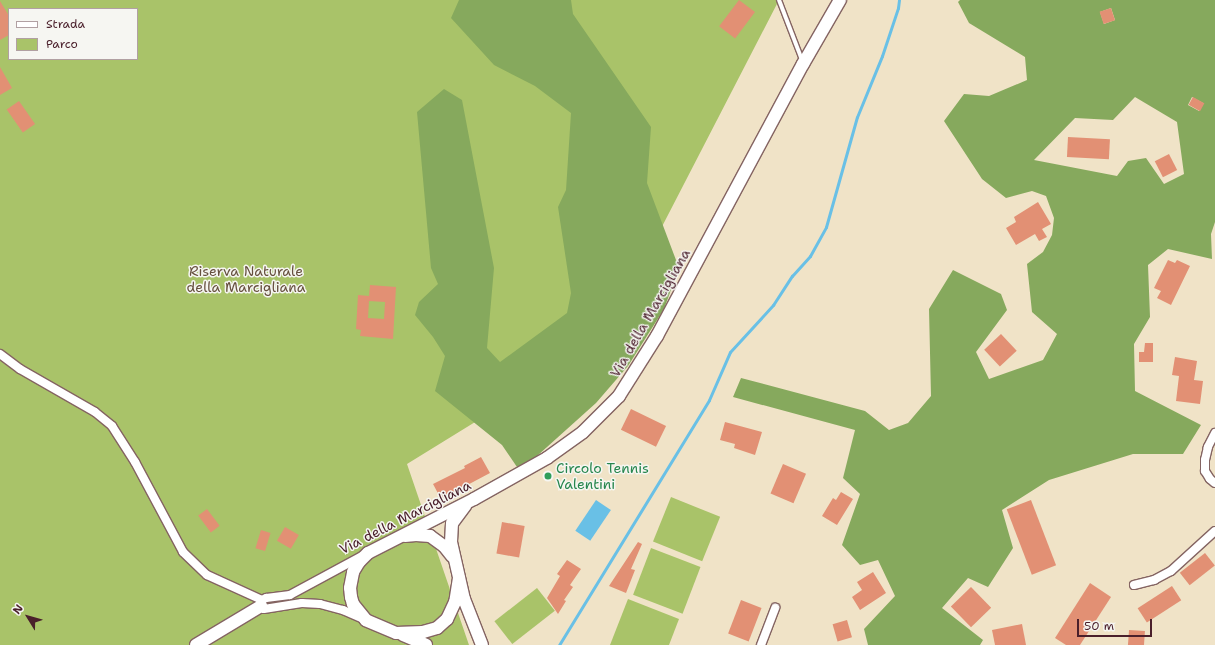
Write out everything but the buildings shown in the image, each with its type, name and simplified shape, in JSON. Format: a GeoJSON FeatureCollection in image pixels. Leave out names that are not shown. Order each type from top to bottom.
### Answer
{"type":"FeatureCollection","features":[{"type":"Feature","properties":{"kind":"street","name":"Via della Marcigliana"},"geometry":{"type":"LineString","coordinates":[[196,645],[269,597],[288,596],[398,537],[474,499],[566,445],[596,420],[618,396],[657,336],[840,0]]}},
{"type":"Feature","properties":{"kind":"street"},"geometry":{"type":"LineString","coordinates":[[0,354],[20,369],[95,412],[112,426],[135,462],[183,552],[207,575],[261,603],[264,609],[298,603],[320,604],[343,610],[426,645]]}},
{"type":"Feature","properties":{"kind":"street"},"geometry":{"type":"LineString","coordinates":[[1215,433],[1208,447],[1205,460],[1205,471],[1210,479],[1215,483]]}},
{"type":"Feature","properties":{"kind":"street"},"geometry":{"type":"LineString","coordinates":[[474,499],[461,510],[452,523],[451,542],[468,611],[482,645]]}},
{"type":"Feature","properties":{"kind":"street"},"geometry":{"type":"LineString","coordinates":[[1134,585],[1154,580],[1171,571],[1215,531]]}},
{"type":"Feature","properties":{"kind":"street"},"geometry":{"type":"LineString","coordinates":[[398,537],[416,535],[430,536],[444,546],[455,561]]}},
{"type":"Feature","properties":{"kind":"street"},"geometry":{"type":"LineString","coordinates":[[366,620],[353,604],[350,588],[355,567],[368,553]]}},
{"type":"Feature","properties":{"kind":"street"},"geometry":{"type":"LineString","coordinates":[[396,633],[423,632],[442,624],[455,602],[459,578]]}},
{"type":"Feature","properties":{"kind":"street"},"geometry":{"type":"LineString","coordinates":[[760,645],[775,608]]}},
{"type":"Feature","properties":{"kind":"lane"},"geometry":{"type":"LineString","coordinates":[[779,0],[804,64]]}},
{"type":"Feature","properties":{"kind":"green space","name":"Riserva Naturale della Marcigliana"},"geometry":{"type":"Polygon","coordinates":[[[0,0],[779,0],[637,275],[543,380],[407,464],[469,645],[0,645],[0,0]]]}},
{"type":"Feature","properties":{"kind":"green space"},"geometry":{"type":"Polygon","coordinates":[[[459,0],[571,0],[573,14],[651,127],[647,183],[679,268],[664,309],[628,366],[596,403],[537,456],[517,467],[502,445],[435,391],[445,356],[433,337],[415,315],[419,302],[438,284],[431,268],[417,112],[444,89],[462,100],[494,268],[487,348],[500,362],[567,313],[571,293],[558,207],[566,190],[571,113],[535,86],[494,65],[451,18],[459,0]]]}},
{"type":"Feature","properties":{"kind":"green space"},"geometry":{"type":"Polygon","coordinates":[[[960,0],[1215,0],[1215,222],[1211,234],[1212,259],[1168,249],[1148,265],[1150,317],[1134,344],[1135,391],[1201,425],[1183,454],[1133,454],[1049,480],[1002,510],[1013,548],[988,587],[968,578],[942,608],[983,640],[980,645],[868,645],[864,629],[895,596],[878,560],[860,565],[842,545],[860,494],[843,478],[855,430],[733,397],[741,378],[865,411],[889,430],[908,423],[931,396],[929,309],[953,270],[1001,294],[1007,310],[976,352],[989,379],[1043,360],[1057,334],[1032,312],[1027,264],[1043,252],[1052,235],[1054,218],[1046,196],[1032,191],[1006,198],[982,179],[944,121],[964,94],[989,96],[1027,80],[1025,57],[969,23],[958,2],[960,0]],[[1111,8],[1100,12],[1104,24],[1115,20],[1111,8]],[[1135,97],[1113,120],[1075,118],[1034,160],[1117,176],[1128,161],[1146,158],[1164,184],[1184,174],[1177,122],[1135,97]],[[1192,97],[1188,105],[1199,111],[1203,103],[1192,97]]]}},
{"type":"Feature","properties":{"kind":"green space"},"geometry":{"type":"Polygon","coordinates":[[[671,497],[720,517],[702,561],[653,542],[671,497]]]}},
{"type":"Feature","properties":{"kind":"green space"},"geometry":{"type":"Polygon","coordinates":[[[651,548],[700,567],[683,614],[633,595],[651,548]]]}},
{"type":"Feature","properties":{"kind":"green space"},"geometry":{"type":"Polygon","coordinates":[[[537,588],[555,611],[512,644],[494,621],[537,588]]]}},
{"type":"Feature","properties":{"kind":"green space"},"geometry":{"type":"Polygon","coordinates":[[[628,599],[679,619],[669,645],[610,645],[628,599]]]}},
{"type":"Feature","properties":{"kind":"water"},"geometry":{"type":"Polygon","coordinates":[[[596,500],[611,510],[590,541],[575,531],[596,500]]]}},
{"type":"Feature","properties":{"kind":"waterway"},"geometry":{"type":"LineString","coordinates":[[559,645],[709,400],[730,352],[773,305],[792,276],[810,256],[826,227],[857,117],[882,56],[898,8],[899,0]]}},
{"type":"Feature","properties":{"kind":"place","name":"Circolo Tennis Valentini"},"geometry":{"type":"Point","coordinates":[548,476]}}]}
